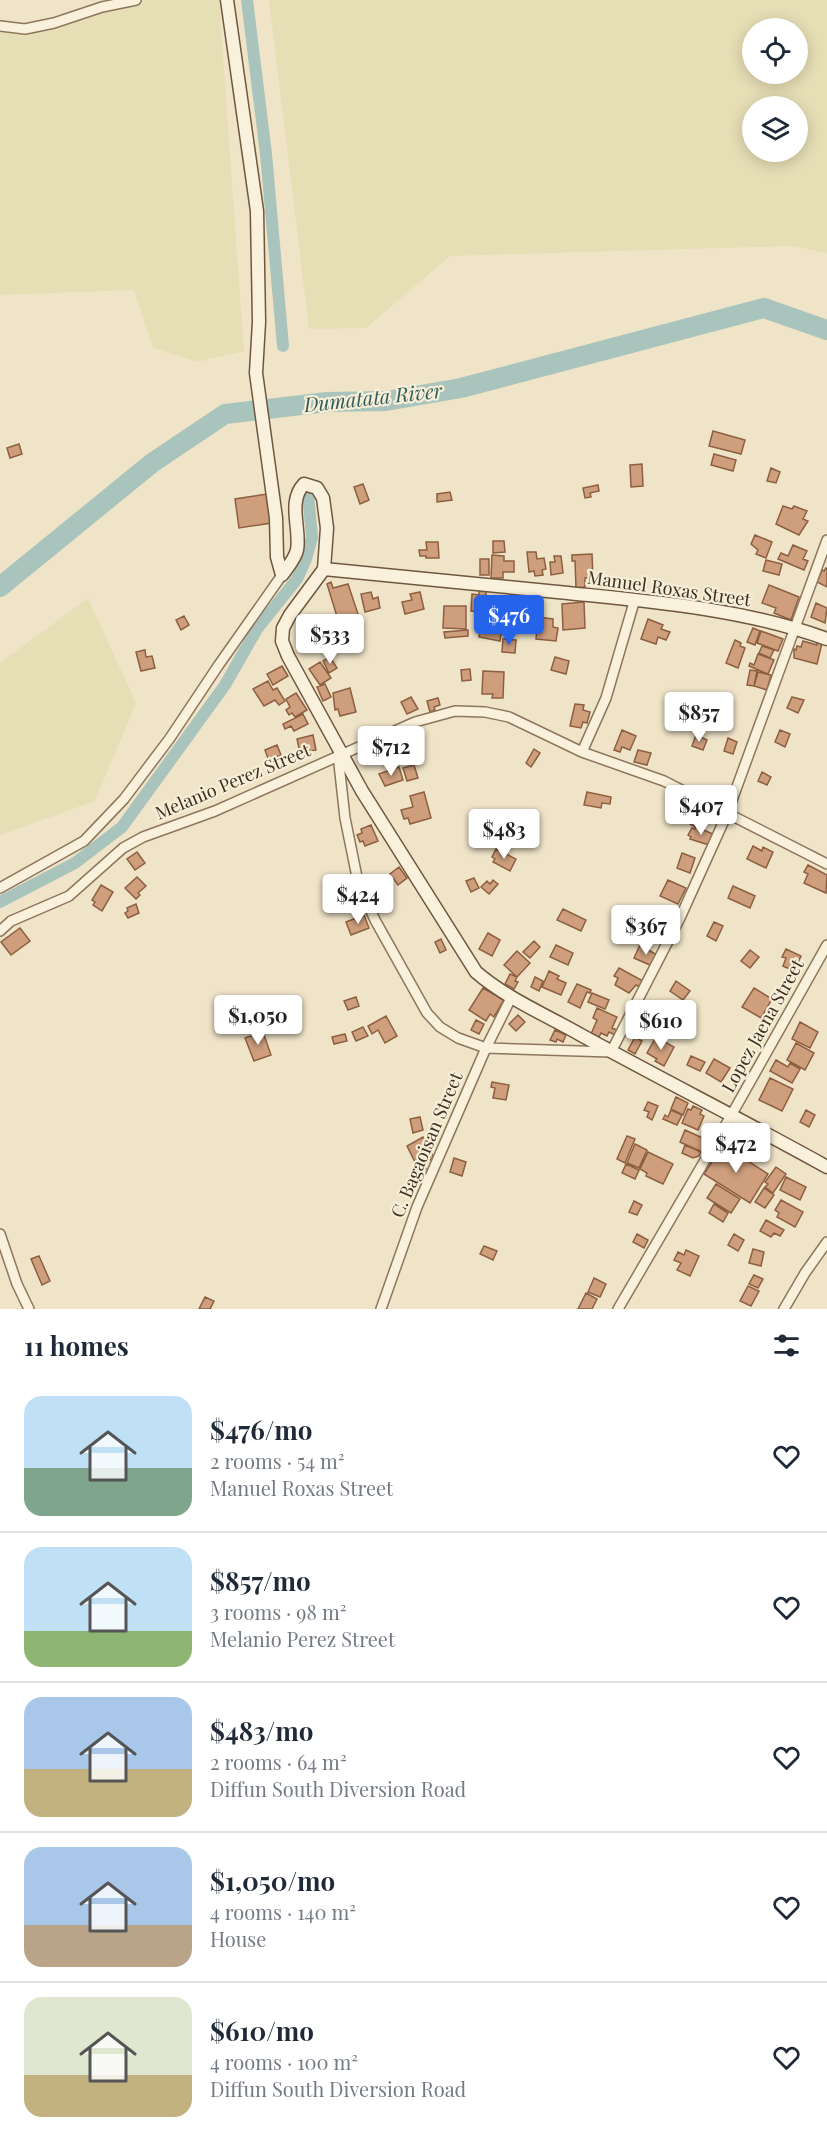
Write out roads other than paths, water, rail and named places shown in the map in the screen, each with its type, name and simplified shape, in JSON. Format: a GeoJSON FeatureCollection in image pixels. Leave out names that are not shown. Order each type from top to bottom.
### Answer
{"type":"FeatureCollection","features":[{"type":"Feature","properties":{"kind":"street"},"geometry":{"type":"LineString","coordinates":[[0,26],[25,29],[54,23],[102,7],[136,0]]}},
{"type":"Feature","properties":{"kind":"street"},"geometry":{"type":"LineString","coordinates":[[227,0],[257,211],[259,322],[256,373],[276,518],[277,557],[282,575]]}},
{"type":"Feature","properties":{"kind":"street"},"geometry":{"type":"LineString","coordinates":[[0,888],[84,842],[124,799],[170,738],[297,551],[295,505],[300,489],[304,484],[317,488],[323,498],[327,528],[324,569],[290,615],[283,628],[282,641],[288,657],[340,754],[466,959],[486,981],[512,996],[638,1068],[732,1114],[827,1167]]}},
{"type":"Feature","properties":{"kind":"street"},"geometry":{"type":"LineString","coordinates":[[611,1052],[680,918],[727,813],[827,540]]}},
{"type":"Feature","properties":{"kind":"street","name":"Manuel Roxas Street"},"geometry":{"type":"LineString","coordinates":[[324,569],[635,599],[717,610],[795,627],[827,639]]}},
{"type":"Feature","properties":{"kind":"street"},"geometry":{"type":"LineString","coordinates":[[582,752],[606,698],[635,599]]}},
{"type":"Feature","properties":{"kind":"street","name":"Melanio Perez Street"},"geometry":{"type":"LineString","coordinates":[[0,931],[11,921],[69,896],[123,848],[215,811],[415,722],[455,711],[485,712],[509,717],[582,752],[664,781],[827,864]]}},
{"type":"Feature","properties":{"kind":"street"},"geometry":{"type":"LineString","coordinates":[[340,754],[350,845],[358,882],[375,920],[427,1013],[440,1027],[458,1038],[486,1048],[611,1052]]}},
{"type":"Feature","properties":{"kind":"street","name":"Lopez Jaena Street"},"geometry":{"type":"LineString","coordinates":[[618,1309],[827,945]]}},
{"type":"Feature","properties":{"kind":"street","name":"C. Bagaoisan Street"},"geometry":{"type":"LineString","coordinates":[[381,1309],[417,1207],[486,1048],[512,996]]}},
{"type":"Feature","properties":{"kind":"street"},"geometry":{"type":"LineString","coordinates":[[0,1234],[17,1284],[29,1309]]}},
{"type":"Feature","properties":{"kind":"street"},"geometry":{"type":"LineString","coordinates":[[784,1309],[827,1242]]}},
{"type":"Feature","properties":{"kind":"waterway"},"geometry":{"type":"LineString","coordinates":[[247,0],[266,154],[283,346]]}},
{"type":"Feature","properties":{"kind":"waterway","name":"Dumatata River"},"geometry":{"type":"LineString","coordinates":[[0,587],[152,463],[225,414],[327,402],[386,401],[461,388],[764,308],[827,330]]}},
{"type":"Feature","properties":{"kind":"waterway"},"geometry":{"type":"LineString","coordinates":[[0,902],[75,863],[122,827],[225,685],[257,629],[297,579],[312,537],[308,494]]}}]}
